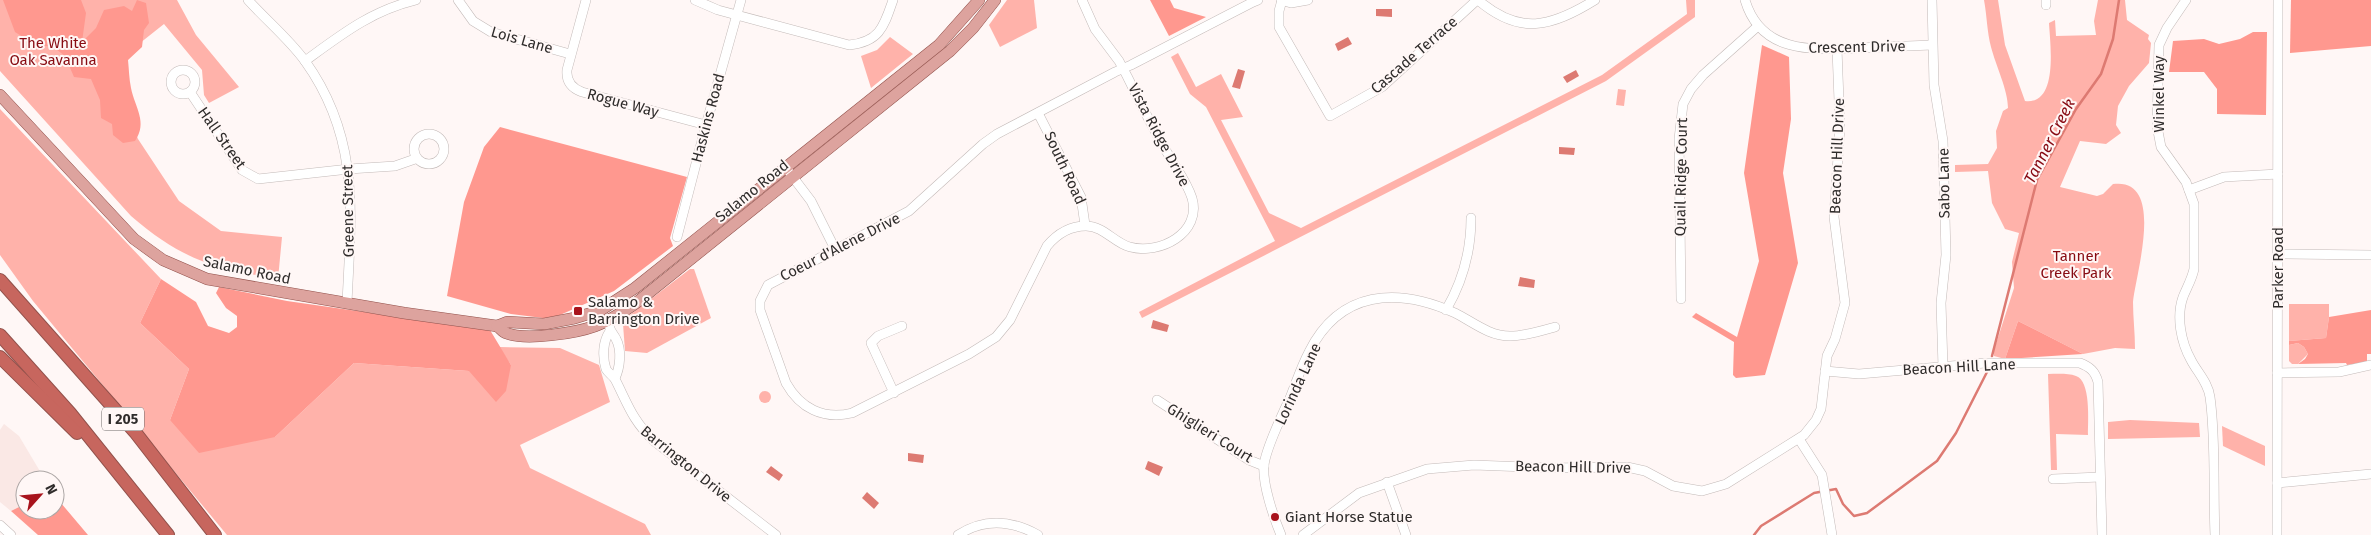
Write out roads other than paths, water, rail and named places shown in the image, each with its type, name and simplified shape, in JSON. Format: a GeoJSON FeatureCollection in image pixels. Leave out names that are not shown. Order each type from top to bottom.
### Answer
{"type":"FeatureCollection","features":[{"type":"Feature","properties":{"kind":"highway"},"geometry":{"type":"LineString","coordinates":[[0,271],[25,308]]}},
{"type":"Feature","properties":{"kind":"highway","name":"I 205"},"geometry":{"type":"LineString","coordinates":[[0,280],[135,432],[215,535]]}},
{"type":"Feature","properties":{"kind":"highway","name":"I 205"},"geometry":{"type":"LineString","coordinates":[[0,335],[70,413],[168,535]]}},
{"type":"Feature","properties":{"kind":"highway"},"geometry":{"type":"LineString","coordinates":[[0,357],[123,479]]}},
{"type":"Feature","properties":{"kind":"main road","name":"Salamo Road"},"geometry":{"type":"LineString","coordinates":[[0,96],[128,233],[163,260],[186,271],[221,282],[497,326],[506,333],[540,336],[608,326],[939,45],[979,0]]}},
{"type":"Feature","properties":{"kind":"main road","name":"Salamo Road"},"geometry":{"type":"LineString","coordinates":[[497,326],[507,322],[534,324],[563,321],[601,310],[635,288],[950,51],[973,28],[995,0]]}},
{"type":"Feature","properties":{"kind":"street","name":"Greene Street"},"geometry":{"type":"LineString","coordinates":[[248,0],[305,61],[334,114],[349,169],[351,215],[347,303]]}},
{"type":"Feature","properties":{"kind":"street"},"geometry":{"type":"LineString","coordinates":[[305,61],[364,18],[381,10],[416,0]]}},
{"type":"Feature","properties":{"kind":"street","name":"Lois Lane"},"geometry":{"type":"LineString","coordinates":[[458,0],[473,21],[485,30],[570,54]]}},
{"type":"Feature","properties":{"kind":"street","name":"Rogue Way"},"geometry":{"type":"LineString","coordinates":[[586,0],[570,54],[566,77],[576,90],[706,125]]}},
{"type":"Feature","properties":{"kind":"street"},"geometry":{"type":"LineString","coordinates":[[695,0],[705,6],[736,16],[838,43],[860,44],[874,37],[883,28],[893,0]]}},
{"type":"Feature","properties":{"kind":"street","name":"Haskins Road"},"geometry":{"type":"LineString","coordinates":[[677,237],[741,0]]}},
{"type":"Feature","properties":{"kind":"street","name":"Vista Ridge Drive"},"geometry":{"type":"LineString","coordinates":[[1082,0],[1095,29],[1114,52],[1161,142],[1187,186],[1192,199],[1193,215],[1183,233],[1169,242],[1152,249],[1129,247],[1099,229],[1085,226]]}},
{"type":"Feature","properties":{"kind":"street","name":"Coeur d'Alene Drive"},"geometry":{"type":"LineString","coordinates":[[1085,226],[1070,228],[1051,241],[1008,322],[996,337],[980,347],[852,413],[831,415],[815,412],[803,405],[791,393],[760,310],[760,301],[764,291],[774,281],[910,211],[983,144],[1008,127],[1258,0]]}},
{"type":"Feature","properties":{"kind":"street"},"geometry":{"type":"LineString","coordinates":[[1282,0],[1291,2],[1308,0]]}},
{"type":"Feature","properties":{"kind":"street","name":"Cascade Terrace"},"geometry":{"type":"LineString","coordinates":[[1282,0],[1278,20],[1281,32],[1330,116],[1382,87],[1477,0],[1491,11],[1508,20],[1543,24],[1556,21],[1595,0]]}},
{"type":"Feature","properties":{"kind":"street","name":"Crescent Drive"},"geometry":{"type":"LineString","coordinates":[[1745,0],[1750,14],[1758,26],[1772,38],[1792,46],[1837,49],[1932,45]]}},
{"type":"Feature","properties":{"kind":"street","name":"Sabo Lane"},"geometry":{"type":"LineString","coordinates":[[1932,0],[1934,85],[1944,150],[1946,255],[1941,303],[1943,367]]}},
{"type":"Feature","properties":{"kind":"street","name":"Winkel Way"},"geometry":{"type":"LineString","coordinates":[[2186,0],[2167,28],[2159,45],[2157,123],[2161,147],[2190,190],[2195,208],[2193,277],[2183,298],[2180,324],[2186,351],[2203,379],[2210,396],[2215,535]]}},
{"type":"Feature","properties":{"kind":"street","name":"Parker Road"},"geometry":{"type":"LineString","coordinates":[[2277,535],[2278,0]]}},
{"type":"Feature","properties":{"kind":"street","name":"Quail Ridge Court"},"geometry":{"type":"LineString","coordinates":[[1680,299],[1679,139],[1683,104],[1691,89],[1703,75],[1758,26]]}},
{"type":"Feature","properties":{"kind":"street","name":"Beacon Hill Drive"},"geometry":{"type":"LineString","coordinates":[[1303,535],[1352,498],[1387,482],[1428,469],[1460,465],[1548,468],[1627,467],[1645,471],[1678,488],[1702,491],[1726,484],[1799,439],[1816,420],[1821,410],[1827,356],[1835,338],[1845,303],[1834,217],[1840,127],[1837,49]]}},
{"type":"Feature","properties":{"kind":"street","name":"Hall Street"},"geometry":{"type":"LineString","coordinates":[[190,92],[237,164],[242,170],[252,176],[269,179],[349,169],[395,166],[415,159]]}},
{"type":"Feature","properties":{"kind":"street","name":"South Road"},"geometry":{"type":"LineString","coordinates":[[1038,112],[1081,197],[1085,226]]}},
{"type":"Feature","properties":{"kind":"street"},"geometry":{"type":"LineString","coordinates":[[789,173],[811,201],[835,249]]}},
{"type":"Feature","properties":{"kind":"street"},"geometry":{"type":"LineString","coordinates":[[2190,190],[2224,177],[2278,174]]}},
{"type":"Feature","properties":{"kind":"street"},"geometry":{"type":"LineString","coordinates":[[1446,310],[1465,271],[1471,235],[1471,218]]}},
{"type":"Feature","properties":{"kind":"street"},"geometry":{"type":"LineString","coordinates":[[2278,254],[2371,255]]}},
{"type":"Feature","properties":{"kind":"street","name":"Lorinda Lane"},"geometry":{"type":"LineString","coordinates":[[1281,535],[1268,499],[1264,466],[1309,352],[1331,320],[1360,303],[1385,296],[1431,302],[1483,329],[1510,336],[1555,327]]}},
{"type":"Feature","properties":{"kind":"street"},"geometry":{"type":"LineString","coordinates":[[601,310],[617,340],[620,360],[615,378]]}},
{"type":"Feature","properties":{"kind":"street","name":"Barrington Drive"},"geometry":{"type":"LineString","coordinates":[[608,326],[604,339],[606,370],[615,378],[625,404],[638,425],[654,441],[766,532],[776,535]]}},
{"type":"Feature","properties":{"kind":"street"},"geometry":{"type":"LineString","coordinates":[[894,393],[870,343],[878,336],[902,326]]}},
{"type":"Feature","properties":{"kind":"street","name":"Beacon Hill Lane"},"geometry":{"type":"LineString","coordinates":[[1825,370],[1859,374],[1984,363],[2080,364],[2092,369],[2098,382],[2100,477]]}},
{"type":"Feature","properties":{"kind":"street"},"geometry":{"type":"LineString","coordinates":[[2277,372],[2339,372],[2371,365]]}},
{"type":"Feature","properties":{"kind":"street","name":"Ghiglieri Court"},"geometry":{"type":"LineString","coordinates":[[1157,400],[1249,460],[1264,466]]}},
{"type":"Feature","properties":{"kind":"street"},"geometry":{"type":"LineString","coordinates":[[1799,439],[1817,465],[1824,481],[1832,535]]}},
{"type":"Feature","properties":{"kind":"street"},"geometry":{"type":"LineString","coordinates":[[2277,483],[2371,474]]}},
{"type":"Feature","properties":{"kind":"street"},"geometry":{"type":"LineString","coordinates":[[2053,479],[2100,477],[2102,535]]}},
{"type":"Feature","properties":{"kind":"street"},"geometry":{"type":"LineString","coordinates":[[1387,482],[1406,535]]}},
{"type":"Feature","properties":{"kind":"street"},"geometry":{"type":"LineString","coordinates":[[958,535],[968,528],[997,522],[1018,525],[1038,535]]}},
{"type":"Feature","properties":{"kind":"street"},"geometry":{"type":"LineString","coordinates":[[0,526],[11,535]]}},
{"type":"Feature","properties":{"kind":"waterway","name":"Tanner Creek"},"geometry":{"type":"LineString","coordinates":[[1992,356],[2037,180],[2076,109],[2101,74],[2113,39],[2119,0]]}},
{"type":"Feature","properties":{"kind":"waterway","name":"Tanner Creek"},"geometry":{"type":"LineString","coordinates":[[1754,535],[1761,526],[1814,493],[1836,489],[1843,504],[1854,516],[1867,513],[1937,461],[1956,433],[1987,372]]}},
{"type":"Feature","properties":{"kind":"place","name":"Salamo & Barrington Drive"},"geometry":{"type":"Point","coordinates":[578,311]}},
{"type":"Feature","properties":{"kind":"place","name":"Giant Horse Statue"},"geometry":{"type":"Point","coordinates":[1275,517]}},
{"type":"Feature","properties":{"kind":"park label","name":"The White Oak Savanna"},"geometry":{"type":"Point","coordinates":[53,52]}},
{"type":"Feature","properties":{"kind":"park label","name":"Tanner Creek Park"},"geometry":{"type":"Point","coordinates":[2076,264]}}]}
